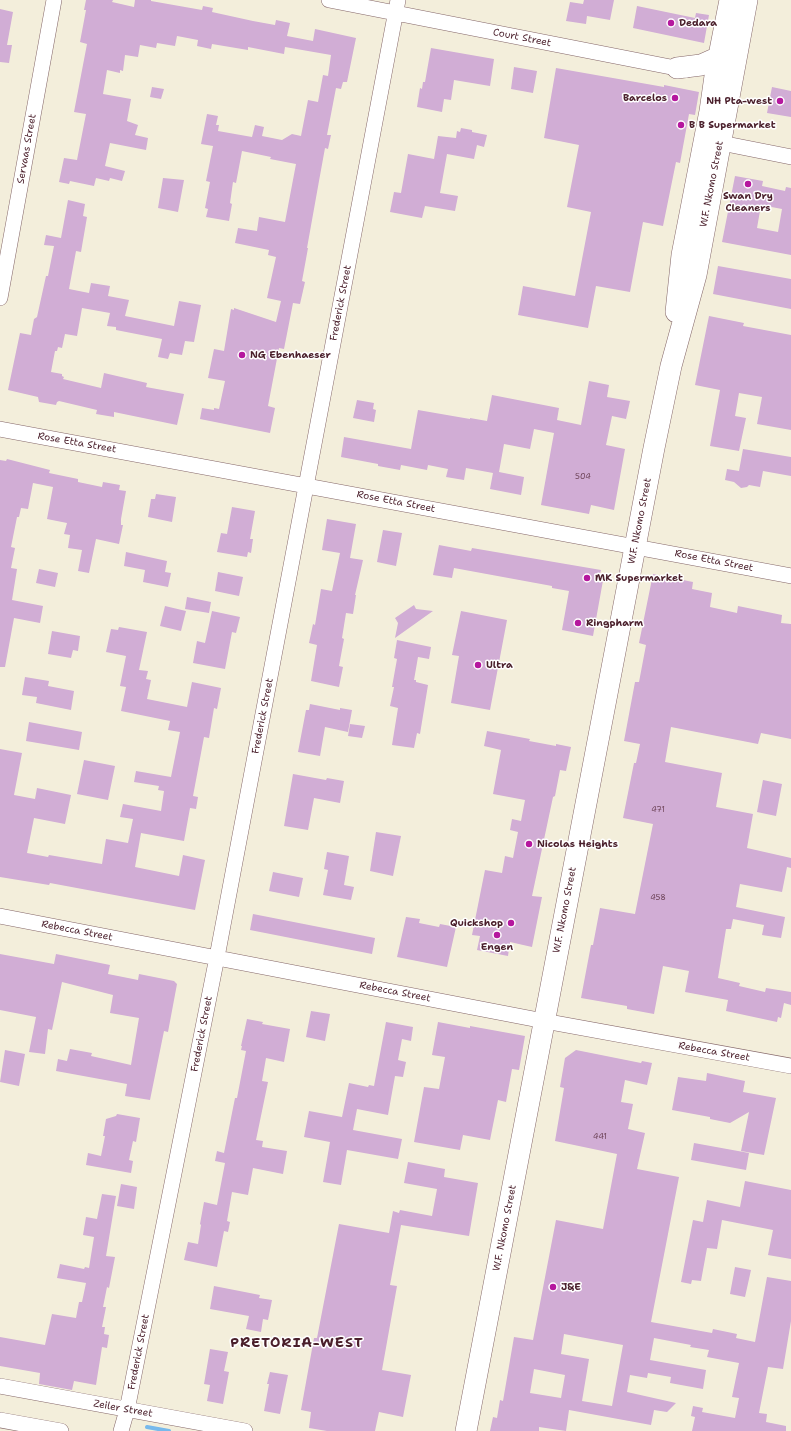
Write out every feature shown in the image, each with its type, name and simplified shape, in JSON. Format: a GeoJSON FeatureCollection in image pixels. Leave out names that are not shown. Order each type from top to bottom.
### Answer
{"type":"FeatureCollection","features":[{"type":"Feature","properties":{"kind":"main road","name":"W.F. Nkomo Street"},"geometry":{"type":"LineString","coordinates":[[712,141],[717,66],[730,0]]}},
{"type":"Feature","properties":{"kind":"main road","name":"W.F. Nkomo Street"},"geometry":{"type":"LineString","coordinates":[[466,1431],[635,546],[671,366],[682,255],[747,0]]}},
{"type":"Feature","properties":{"kind":"main road"},"geometry":{"type":"LineString","coordinates":[[677,68],[701,65],[717,66]]}},
{"type":"Feature","properties":{"kind":"street","name":"Servaas Street"},"geometry":{"type":"LineString","coordinates":[[0,298],[54,0]]}},
{"type":"Feature","properties":{"kind":"street","name":"Court Street"},"geometry":{"type":"LineString","coordinates":[[330,0],[397,6],[677,68]]}},
{"type":"Feature","properties":{"kind":"street","name":"Frederick Street"},"geometry":{"type":"LineString","coordinates":[[122,1431],[217,957],[397,6]]}},
{"type":"Feature","properties":{"kind":"street"},"geometry":{"type":"LineString","coordinates":[[712,141],[791,157]]}},
{"type":"Feature","properties":{"kind":"street","name":"Rose Etta Street"},"geometry":{"type":"LineString","coordinates":[[0,429],[791,576]]}},
{"type":"Feature","properties":{"kind":"street","name":"Rebecca Street"},"geometry":{"type":"LineString","coordinates":[[0,916],[544,1021],[791,1066]]}},
{"type":"Feature","properties":{"kind":"street","name":"Zeiler Street"},"geometry":{"type":"LineString","coordinates":[[0,1386],[246,1431]]}},
{"type":"Feature","properties":{"kind":"street"},"geometry":{"type":"LineString","coordinates":[[0,1420],[61,1431]]}},
{"type":"Feature","properties":{"kind":"building"},"geometry":{"type":"Polygon","coordinates":[[[86,0],[113,0],[112,2],[134,7],[135,0],[151,0],[202,10],[203,6],[213,8],[212,12],[253,21],[275,25],[276,20],[290,23],[287,36],[313,41],[315,29],[356,38],[347,82],[343,82],[341,89],[336,88],[327,135],[331,135],[328,149],[325,148],[307,248],[302,281],[305,282],[300,304],[293,303],[284,349],[279,348],[268,406],[275,408],[270,433],[200,419],[202,408],[214,410],[214,408],[219,409],[225,381],[208,378],[214,349],[224,351],[231,309],[234,310],[234,308],[276,322],[281,301],[267,298],[276,257],[268,255],[269,250],[235,243],[238,228],[257,231],[259,217],[285,222],[296,164],[270,159],[271,157],[242,151],[236,183],[233,182],[230,203],[232,204],[229,221],[206,217],[208,209],[205,208],[210,182],[206,181],[213,146],[201,144],[207,114],[218,116],[216,125],[219,125],[218,131],[252,137],[255,125],[264,127],[262,136],[282,140],[292,134],[301,136],[308,100],[318,102],[323,75],[328,76],[331,55],[285,47],[284,54],[248,47],[248,50],[212,44],[211,49],[197,46],[198,40],[177,36],[175,46],[157,43],[156,48],[140,45],[138,57],[125,55],[123,71],[120,70],[120,73],[107,70],[103,94],[131,99],[127,121],[138,125],[135,135],[148,138],[146,150],[110,143],[105,166],[125,171],[122,181],[110,178],[109,181],[96,178],[94,186],[70,181],[69,184],[59,182],[64,158],[77,160],[86,114],[74,112],[87,44],[80,42],[86,10],[84,10],[86,0]]]}},
{"type":"Feature","properties":{"kind":"building"},"geometry":{"type":"Polygon","coordinates":[[[584,0],[614,0],[610,20],[587,16],[586,24],[566,21],[570,2],[583,4],[584,0]]]}},
{"type":"Feature","properties":{"kind":"building","name":"Dedara"},"geometry":{"type":"Polygon","coordinates":[[[637,6],[695,18],[696,13],[709,15],[704,43],[633,28],[637,6]]]}},
{"type":"Feature","properties":{"kind":"building"},"geometry":{"type":"Polygon","coordinates":[[[0,9],[13,12],[7,45],[12,45],[9,63],[0,62],[0,9]]]}},
{"type":"Feature","properties":{"kind":"building"},"geometry":{"type":"Polygon","coordinates":[[[431,48],[494,59],[490,86],[454,80],[451,100],[444,99],[442,112],[417,107],[420,88],[422,89],[423,82],[425,82],[431,48]]]}},
{"type":"Feature","properties":{"kind":"building"},"geometry":{"type":"Polygon","coordinates":[[[514,67],[537,71],[533,93],[511,89],[514,67]]]}},
{"type":"Feature","properties":{"kind":"building"},"geometry":{"type":"Polygon","coordinates":[[[556,68],[699,92],[695,115],[689,114],[680,163],[676,162],[663,226],[643,222],[630,292],[596,286],[588,328],[518,315],[523,286],[575,296],[591,212],[567,207],[579,145],[544,138],[556,68]]]}},
{"type":"Feature","properties":{"kind":"building"},"geometry":{"type":"Polygon","coordinates":[[[152,87],[164,89],[161,99],[150,97],[152,87]]]}},
{"type":"Feature","properties":{"kind":"building","name":"NH Pta-west"},"geometry":{"type":"Polygon","coordinates":[[[772,87],[791,91],[791,117],[767,113],[772,87]]]}},
{"type":"Feature","properties":{"kind":"building"},"geometry":{"type":"Polygon","coordinates":[[[461,128],[487,135],[484,147],[477,145],[474,159],[447,154],[440,193],[458,196],[455,211],[425,206],[422,218],[390,212],[394,192],[401,193],[408,154],[434,159],[438,136],[456,138],[457,131],[460,132],[461,128]]]}},
{"type":"Feature","properties":{"kind":"building"},"geometry":{"type":"Polygon","coordinates":[[[735,176],[763,181],[762,186],[785,191],[786,187],[791,188],[791,255],[722,242],[735,176]],[[761,205],[757,228],[778,232],[782,209],[761,205]]]}},
{"type":"Feature","properties":{"kind":"building"},"geometry":{"type":"Polygon","coordinates":[[[163,178],[184,180],[178,212],[158,208],[163,178]]]}},
{"type":"Feature","properties":{"kind":"building"},"geometry":{"type":"Polygon","coordinates":[[[68,200],[85,204],[83,216],[87,217],[81,252],[76,251],[69,289],[89,293],[91,283],[110,286],[108,296],[129,300],[125,316],[174,326],[179,301],[201,305],[194,342],[185,341],[182,355],[170,353],[168,359],[158,357],[162,339],[116,330],[116,327],[107,326],[110,313],[82,308],[77,336],[65,334],[62,348],[58,347],[57,351],[55,351],[51,372],[62,374],[64,377],[63,379],[101,388],[104,373],[147,383],[146,387],[184,394],[177,425],[114,412],[114,417],[96,414],[97,410],[59,401],[56,405],[39,402],[38,397],[8,390],[20,333],[31,335],[34,319],[37,317],[46,276],[48,276],[54,246],[44,245],[46,235],[61,238],[68,200]]]}},
{"type":"Feature","properties":{"kind":"building"},"geometry":{"type":"Polygon","coordinates":[[[718,266],[791,279],[791,309],[713,294],[718,266]]]}},
{"type":"Feature","properties":{"kind":"building"},"geometry":{"type":"Polygon","coordinates":[[[709,316],[744,323],[743,326],[791,335],[791,430],[757,424],[762,397],[739,393],[735,416],[746,418],[739,451],[710,446],[720,390],[695,385],[709,316]]]}},
{"type":"Feature","properties":{"kind":"building"},"geometry":{"type":"Polygon","coordinates":[[[589,381],[609,385],[607,397],[630,401],[626,419],[612,416],[606,445],[625,449],[614,510],[591,505],[589,514],[541,505],[554,433],[534,429],[530,449],[504,444],[499,472],[524,477],[521,495],[490,489],[493,473],[466,468],[464,480],[446,477],[448,469],[428,465],[427,470],[401,465],[400,470],[341,457],[344,437],[411,449],[418,410],[487,421],[492,395],[559,408],[557,420],[581,425],[589,381]]]}},
{"type":"Feature","properties":{"kind":"building"},"geometry":{"type":"Polygon","coordinates":[[[357,400],[374,403],[373,409],[376,410],[374,422],[353,418],[357,400]]]}},
{"type":"Feature","properties":{"kind":"building"},"geometry":{"type":"Polygon","coordinates":[[[743,449],[791,457],[791,476],[763,471],[760,487],[749,485],[741,488],[734,482],[725,480],[727,469],[739,471],[743,449]]]}},
{"type":"Feature","properties":{"kind":"building"},"geometry":{"type":"Polygon","coordinates":[[[7,459],[50,470],[49,473],[78,479],[78,482],[102,487],[103,482],[120,485],[119,490],[126,491],[121,519],[121,525],[123,525],[119,544],[96,539],[89,573],[78,571],[82,550],[68,548],[70,535],[64,534],[67,523],[47,519],[53,487],[33,483],[28,509],[21,508],[19,517],[17,517],[11,547],[15,548],[11,568],[17,569],[12,600],[43,606],[40,623],[14,618],[5,667],[0,667],[0,460],[6,461],[7,459]]]}},
{"type":"Feature","properties":{"kind":"building"},"geometry":{"type":"Polygon","coordinates":[[[156,494],[176,497],[172,522],[148,517],[151,499],[155,499],[156,494]]]}},
{"type":"Feature","properties":{"kind":"building"},"geometry":{"type":"Polygon","coordinates":[[[232,507],[255,511],[250,539],[253,539],[251,553],[248,552],[247,557],[217,552],[221,533],[227,534],[232,507]]]}},
{"type":"Feature","properties":{"kind":"building"},"geometry":{"type":"Polygon","coordinates":[[[327,519],[356,524],[350,558],[363,560],[355,595],[353,614],[346,613],[342,638],[344,639],[339,666],[343,667],[339,687],[311,681],[317,645],[309,643],[313,624],[315,625],[321,589],[332,591],[340,553],[322,550],[327,519]]]}},
{"type":"Feature","properties":{"kind":"building"},"geometry":{"type":"Polygon","coordinates":[[[383,530],[402,533],[396,566],[377,562],[383,530]]]}},
{"type":"Feature","properties":{"kind":"building"},"geometry":{"type":"Polygon","coordinates":[[[439,545],[471,551],[472,548],[601,570],[600,574],[604,575],[593,636],[562,630],[569,591],[552,588],[552,586],[454,568],[452,578],[433,575],[439,545]]]}},
{"type":"Feature","properties":{"kind":"building"},"geometry":{"type":"Polygon","coordinates":[[[126,552],[167,561],[165,572],[171,573],[168,587],[143,582],[145,570],[124,566],[126,552]]]}},
{"type":"Feature","properties":{"kind":"building"},"geometry":{"type":"Polygon","coordinates":[[[39,569],[58,573],[55,587],[36,583],[39,569]]]}},
{"type":"Feature","properties":{"kind":"building"},"geometry":{"type":"Polygon","coordinates":[[[218,572],[243,577],[239,596],[215,591],[218,572]]]}},
{"type":"Feature","properties":{"kind":"building"},"geometry":{"type":"Polygon","coordinates":[[[653,574],[693,582],[692,589],[712,593],[710,607],[737,613],[738,606],[782,615],[781,623],[791,624],[791,739],[761,733],[758,744],[671,727],[665,762],[722,773],[716,807],[753,814],[747,848],[791,858],[791,868],[787,867],[782,892],[740,884],[736,907],[785,917],[781,938],[762,935],[764,925],[733,919],[731,929],[726,929],[718,978],[740,983],[739,986],[765,992],[766,988],[791,992],[791,1005],[784,1003],[781,1018],[778,1017],[777,1022],[726,1011],[728,1000],[685,992],[689,971],[663,966],[654,1014],[627,1009],[627,1006],[581,998],[600,908],[635,914],[653,824],[623,818],[634,763],[636,763],[640,744],[624,741],[635,682],[639,682],[646,645],[639,643],[653,574]]]}},
{"type":"Feature","properties":{"kind":"building"},"geometry":{"type":"Polygon","coordinates":[[[187,597],[211,602],[209,613],[185,609],[187,597]]]}},
{"type":"Feature","properties":{"kind":"building"},"geometry":{"type":"Polygon","coordinates":[[[414,605],[416,609],[433,611],[395,638],[398,623],[395,618],[414,605]]]}},
{"type":"Feature","properties":{"kind":"building"},"geometry":{"type":"Polygon","coordinates":[[[165,606],[186,611],[181,631],[160,626],[165,606]]]}},
{"type":"Feature","properties":{"kind":"building"},"geometry":{"type":"Polygon","coordinates":[[[212,611],[240,617],[236,633],[232,632],[225,669],[193,663],[197,641],[205,643],[212,611]]]}},
{"type":"Feature","properties":{"kind":"building","name":"Ultra"},"geometry":{"type":"Polygon","coordinates":[[[461,611],[507,620],[490,710],[451,703],[459,656],[452,655],[461,611]]]}},
{"type":"Feature","properties":{"kind":"building"},"geometry":{"type":"Polygon","coordinates":[[[119,627],[147,632],[139,670],[148,671],[146,679],[151,680],[147,699],[187,707],[192,682],[221,688],[217,709],[214,708],[209,738],[204,737],[193,796],[198,797],[196,809],[190,808],[184,841],[141,833],[135,867],[179,876],[183,855],[205,860],[195,910],[50,883],[49,885],[0,877],[0,749],[22,753],[14,795],[35,799],[37,788],[71,795],[65,824],[34,818],[27,853],[48,857],[49,855],[102,864],[106,839],[128,843],[133,819],[120,817],[123,804],[161,811],[164,791],[158,790],[159,786],[134,782],[136,771],[171,777],[180,732],[168,730],[170,721],[121,711],[126,687],[120,686],[126,656],[106,652],[111,629],[118,630],[119,627]]]}},
{"type":"Feature","properties":{"kind":"building"},"geometry":{"type":"Polygon","coordinates":[[[52,631],[80,636],[78,651],[73,650],[71,658],[48,654],[52,631]]]}},
{"type":"Feature","properties":{"kind":"building"},"geometry":{"type":"Polygon","coordinates":[[[397,640],[431,647],[429,659],[418,657],[414,680],[416,680],[416,682],[428,685],[420,734],[417,733],[414,748],[392,745],[398,708],[390,706],[397,659],[394,658],[397,640]]]}},
{"type":"Feature","properties":{"kind":"building"},"geometry":{"type":"Polygon","coordinates":[[[25,677],[49,681],[48,686],[74,691],[71,710],[36,703],[37,697],[22,695],[25,677]]]}},
{"type":"Feature","properties":{"kind":"building"},"geometry":{"type":"Polygon","coordinates":[[[310,704],[340,710],[340,708],[352,710],[348,732],[325,727],[320,756],[298,752],[306,710],[309,710],[310,704]]]}},
{"type":"Feature","properties":{"kind":"building"},"geometry":{"type":"Polygon","coordinates":[[[29,722],[82,732],[79,750],[26,741],[29,722]]]}},
{"type":"Feature","properties":{"kind":"building"},"geometry":{"type":"Polygon","coordinates":[[[350,724],[365,726],[362,738],[348,736],[350,724]]]}},
{"type":"Feature","properties":{"kind":"building"},"geometry":{"type":"Polygon","coordinates":[[[487,731],[530,739],[529,741],[571,747],[566,771],[560,770],[532,896],[542,897],[532,947],[510,942],[508,956],[477,950],[480,936],[472,935],[485,870],[502,873],[505,856],[513,858],[518,832],[510,830],[512,819],[521,821],[525,800],[493,794],[501,750],[484,746],[487,731]]]}},
{"type":"Feature","properties":{"kind":"building"},"geometry":{"type":"Polygon","coordinates":[[[84,760],[115,766],[108,800],[77,794],[84,760]]]}},
{"type":"Feature","properties":{"kind":"building"},"geometry":{"type":"Polygon","coordinates":[[[293,774],[326,780],[327,778],[344,781],[340,803],[314,798],[308,830],[284,826],[293,774]]]}},
{"type":"Feature","properties":{"kind":"building"},"geometry":{"type":"Polygon","coordinates":[[[763,780],[782,784],[776,816],[757,812],[763,780]]]}},
{"type":"Feature","properties":{"kind":"building"},"geometry":{"type":"Polygon","coordinates":[[[376,832],[401,836],[393,876],[370,871],[376,832]]]}},
{"type":"Feature","properties":{"kind":"building"},"geometry":{"type":"Polygon","coordinates":[[[327,852],[349,856],[344,885],[354,887],[351,900],[323,895],[328,870],[324,869],[327,852]]]}},
{"type":"Feature","properties":{"kind":"building"},"geometry":{"type":"Polygon","coordinates":[[[273,872],[303,878],[299,897],[269,891],[273,872]]]}},
{"type":"Feature","properties":{"kind":"building"},"geometry":{"type":"Polygon","coordinates":[[[253,914],[375,938],[372,954],[250,930],[253,914]]]}},
{"type":"Feature","properties":{"kind":"building"},"geometry":{"type":"Polygon","coordinates":[[[406,917],[420,919],[419,923],[439,927],[440,924],[456,927],[447,967],[397,957],[406,917]]]}},
{"type":"Feature","properties":{"kind":"building"},"geometry":{"type":"Polygon","coordinates":[[[0,954],[54,964],[56,954],[110,965],[108,974],[138,980],[139,974],[174,981],[177,984],[168,1032],[164,1031],[150,1100],[125,1096],[127,1084],[56,1071],[58,1059],[67,1061],[70,1049],[92,1053],[91,1056],[131,1065],[139,1018],[110,1013],[113,995],[62,982],[52,1030],[48,1029],[45,1054],[29,1052],[36,1017],[0,1010],[0,954]]]}},
{"type":"Feature","properties":{"kind":"building"},"geometry":{"type":"Polygon","coordinates":[[[311,1011],[330,1014],[325,1041],[306,1037],[311,1011]]]}},
{"type":"Feature","properties":{"kind":"building"},"geometry":{"type":"Polygon","coordinates":[[[247,1019],[263,1022],[262,1024],[290,1029],[284,1062],[266,1058],[262,1081],[268,1082],[256,1140],[263,1141],[262,1147],[287,1151],[283,1174],[253,1168],[248,1195],[232,1192],[227,1221],[230,1222],[228,1232],[224,1231],[217,1267],[184,1260],[188,1242],[198,1244],[204,1202],[217,1205],[225,1163],[215,1161],[217,1151],[224,1153],[235,1098],[237,1098],[246,1051],[241,1050],[241,1046],[247,1019]]]}},
{"type":"Feature","properties":{"kind":"building"},"geometry":{"type":"Polygon","coordinates":[[[386,1022],[413,1027],[411,1041],[402,1039],[398,1060],[406,1062],[403,1077],[395,1076],[388,1115],[357,1109],[353,1130],[402,1139],[398,1159],[347,1150],[341,1185],[323,1182],[330,1142],[304,1137],[309,1111],[342,1117],[349,1083],[368,1087],[369,1085],[374,1086],[386,1022]]]}},
{"type":"Feature","properties":{"kind":"building"},"geometry":{"type":"Polygon","coordinates":[[[438,1022],[525,1036],[519,1070],[512,1069],[506,1102],[498,1100],[490,1140],[463,1135],[460,1150],[414,1142],[424,1087],[439,1089],[445,1057],[432,1055],[438,1022]]]}},
{"type":"Feature","properties":{"kind":"building"},"geometry":{"type":"Polygon","coordinates":[[[5,1050],[25,1054],[19,1086],[0,1082],[5,1050]]]}},
{"type":"Feature","properties":{"kind":"building"},"geometry":{"type":"Polygon","coordinates":[[[576,1050],[641,1063],[642,1061],[652,1063],[647,1085],[625,1080],[621,1102],[633,1104],[628,1129],[645,1133],[637,1169],[679,1177],[651,1322],[712,1333],[713,1329],[737,1334],[736,1338],[755,1342],[767,1277],[791,1281],[791,1321],[783,1369],[768,1367],[759,1413],[767,1414],[766,1422],[786,1426],[786,1431],[692,1431],[695,1417],[691,1416],[693,1406],[703,1408],[702,1412],[735,1418],[739,1398],[732,1397],[739,1363],[707,1357],[709,1350],[654,1338],[650,1360],[706,1370],[703,1389],[670,1383],[671,1377],[648,1373],[647,1378],[630,1375],[627,1392],[676,1403],[667,1412],[654,1410],[651,1425],[569,1410],[566,1431],[539,1427],[539,1431],[490,1431],[493,1417],[497,1418],[500,1400],[503,1401],[514,1337],[533,1340],[556,1220],[603,1229],[617,1154],[555,1141],[564,1088],[560,1087],[565,1058],[576,1050]],[[564,1334],[561,1354],[589,1359],[582,1401],[612,1406],[623,1345],[564,1334]],[[534,1369],[530,1393],[561,1398],[565,1375],[534,1369]]]}},
{"type":"Feature","properties":{"kind":"building"},"geometry":{"type":"Polygon","coordinates":[[[707,1073],[745,1081],[743,1092],[776,1098],[764,1155],[741,1151],[749,1112],[730,1123],[710,1119],[710,1117],[672,1110],[678,1077],[706,1081],[707,1073]]]}},
{"type":"Feature","properties":{"kind":"building"},"geometry":{"type":"Polygon","coordinates":[[[117,1114],[140,1118],[136,1142],[133,1141],[129,1160],[133,1161],[131,1173],[86,1165],[88,1153],[101,1156],[105,1136],[103,1136],[106,1119],[116,1116],[117,1114]]]}},
{"type":"Feature","properties":{"kind":"building"},"geometry":{"type":"Polygon","coordinates":[[[694,1143],[749,1153],[746,1170],[691,1160],[694,1143]]]}},
{"type":"Feature","properties":{"kind":"building"},"geometry":{"type":"Polygon","coordinates":[[[408,1162],[445,1169],[444,1177],[478,1183],[469,1236],[401,1225],[390,1285],[397,1286],[382,1370],[411,1375],[403,1417],[379,1412],[375,1431],[327,1431],[309,1428],[311,1412],[301,1410],[314,1338],[317,1338],[339,1224],[389,1233],[393,1211],[399,1213],[400,1210],[432,1216],[437,1189],[404,1183],[408,1162]]]}},
{"type":"Feature","properties":{"kind":"building"},"geometry":{"type":"Polygon","coordinates":[[[745,1181],[791,1190],[791,1259],[768,1255],[773,1230],[722,1220],[717,1249],[707,1248],[701,1281],[692,1280],[691,1284],[681,1282],[693,1220],[703,1222],[707,1200],[740,1207],[745,1181]]]}},
{"type":"Feature","properties":{"kind":"building"},"geometry":{"type":"Polygon","coordinates":[[[121,1184],[137,1187],[134,1209],[117,1206],[121,1184]]]}},
{"type":"Feature","properties":{"kind":"building"},"geometry":{"type":"Polygon","coordinates":[[[102,1194],[116,1196],[106,1256],[115,1257],[109,1288],[107,1287],[103,1307],[106,1307],[102,1327],[105,1327],[104,1334],[109,1335],[107,1348],[102,1347],[96,1385],[74,1381],[72,1390],[39,1384],[40,1373],[0,1366],[0,1337],[45,1345],[52,1314],[76,1318],[79,1302],[82,1302],[86,1283],[57,1278],[60,1264],[84,1269],[85,1267],[89,1268],[94,1237],[83,1235],[86,1217],[97,1219],[102,1194]]]}},
{"type":"Feature","properties":{"kind":"building"},"geometry":{"type":"Polygon","coordinates":[[[735,1267],[751,1270],[745,1297],[730,1294],[735,1267]]]}},
{"type":"Feature","properties":{"kind":"building"},"geometry":{"type":"Polygon","coordinates":[[[214,1286],[260,1295],[259,1298],[272,1300],[268,1320],[263,1319],[261,1332],[246,1329],[249,1316],[210,1309],[214,1286]]]}},
{"type":"Feature","properties":{"kind":"building"},"geometry":{"type":"Polygon","coordinates":[[[210,1349],[228,1352],[224,1371],[229,1372],[223,1404],[207,1401],[210,1385],[204,1384],[210,1349]]]}},
{"type":"Feature","properties":{"kind":"building"},"geometry":{"type":"Polygon","coordinates":[[[270,1372],[288,1375],[280,1414],[264,1411],[270,1372]]]}},
{"type":"Feature","properties":{"kind":"waterway"},"geometry":{"type":"LineString","coordinates":[[147,1427],[169,1431]]}},
{"type":"Feature","properties":{"kind":"place","name":"Dedara"},"geometry":{"type":"Point","coordinates":[671,23]}},
{"type":"Feature","properties":{"kind":"place","name":"Barcelos"},"geometry":{"type":"Point","coordinates":[675,98]}},
{"type":"Feature","properties":{"kind":"place","name":"NH Pta-west"},"geometry":{"type":"Point","coordinates":[780,101]}},
{"type":"Feature","properties":{"kind":"place","name":"B B Supermarket"},"geometry":{"type":"Point","coordinates":[681,125]}},
{"type":"Feature","properties":{"kind":"place","name":"Swan Dry Cleaners"},"geometry":{"type":"Point","coordinates":[748,184]}},
{"type":"Feature","properties":{"kind":"place","name":"NG Ebenhaeser"},"geometry":{"type":"Point","coordinates":[242,355]}},
{"type":"Feature","properties":{"kind":"place","name":"MK Supermarket"},"geometry":{"type":"Point","coordinates":[587,578]}},
{"type":"Feature","properties":{"kind":"place","name":"Ringpharm"},"geometry":{"type":"Point","coordinates":[578,623]}},
{"type":"Feature","properties":{"kind":"place","name":"Ultra"},"geometry":{"type":"Point","coordinates":[478,665]}},
{"type":"Feature","properties":{"kind":"place","name":"Nicolas Heights"},"geometry":{"type":"Point","coordinates":[529,844]}},
{"type":"Feature","properties":{"kind":"place","name":"Quickshop"},"geometry":{"type":"Point","coordinates":[511,923]}},
{"type":"Feature","properties":{"kind":"place","name":"Engen"},"geometry":{"type":"Point","coordinates":[497,935]}},
{"type":"Feature","properties":{"kind":"place","name":"J&E"},"geometry":{"type":"Point","coordinates":[553,1287]}},
{"type":"Feature","properties":{"kind":"district","name":"PRETORIA-WEST"},"geometry":{"type":"Point","coordinates":[297,1343]}}]}
